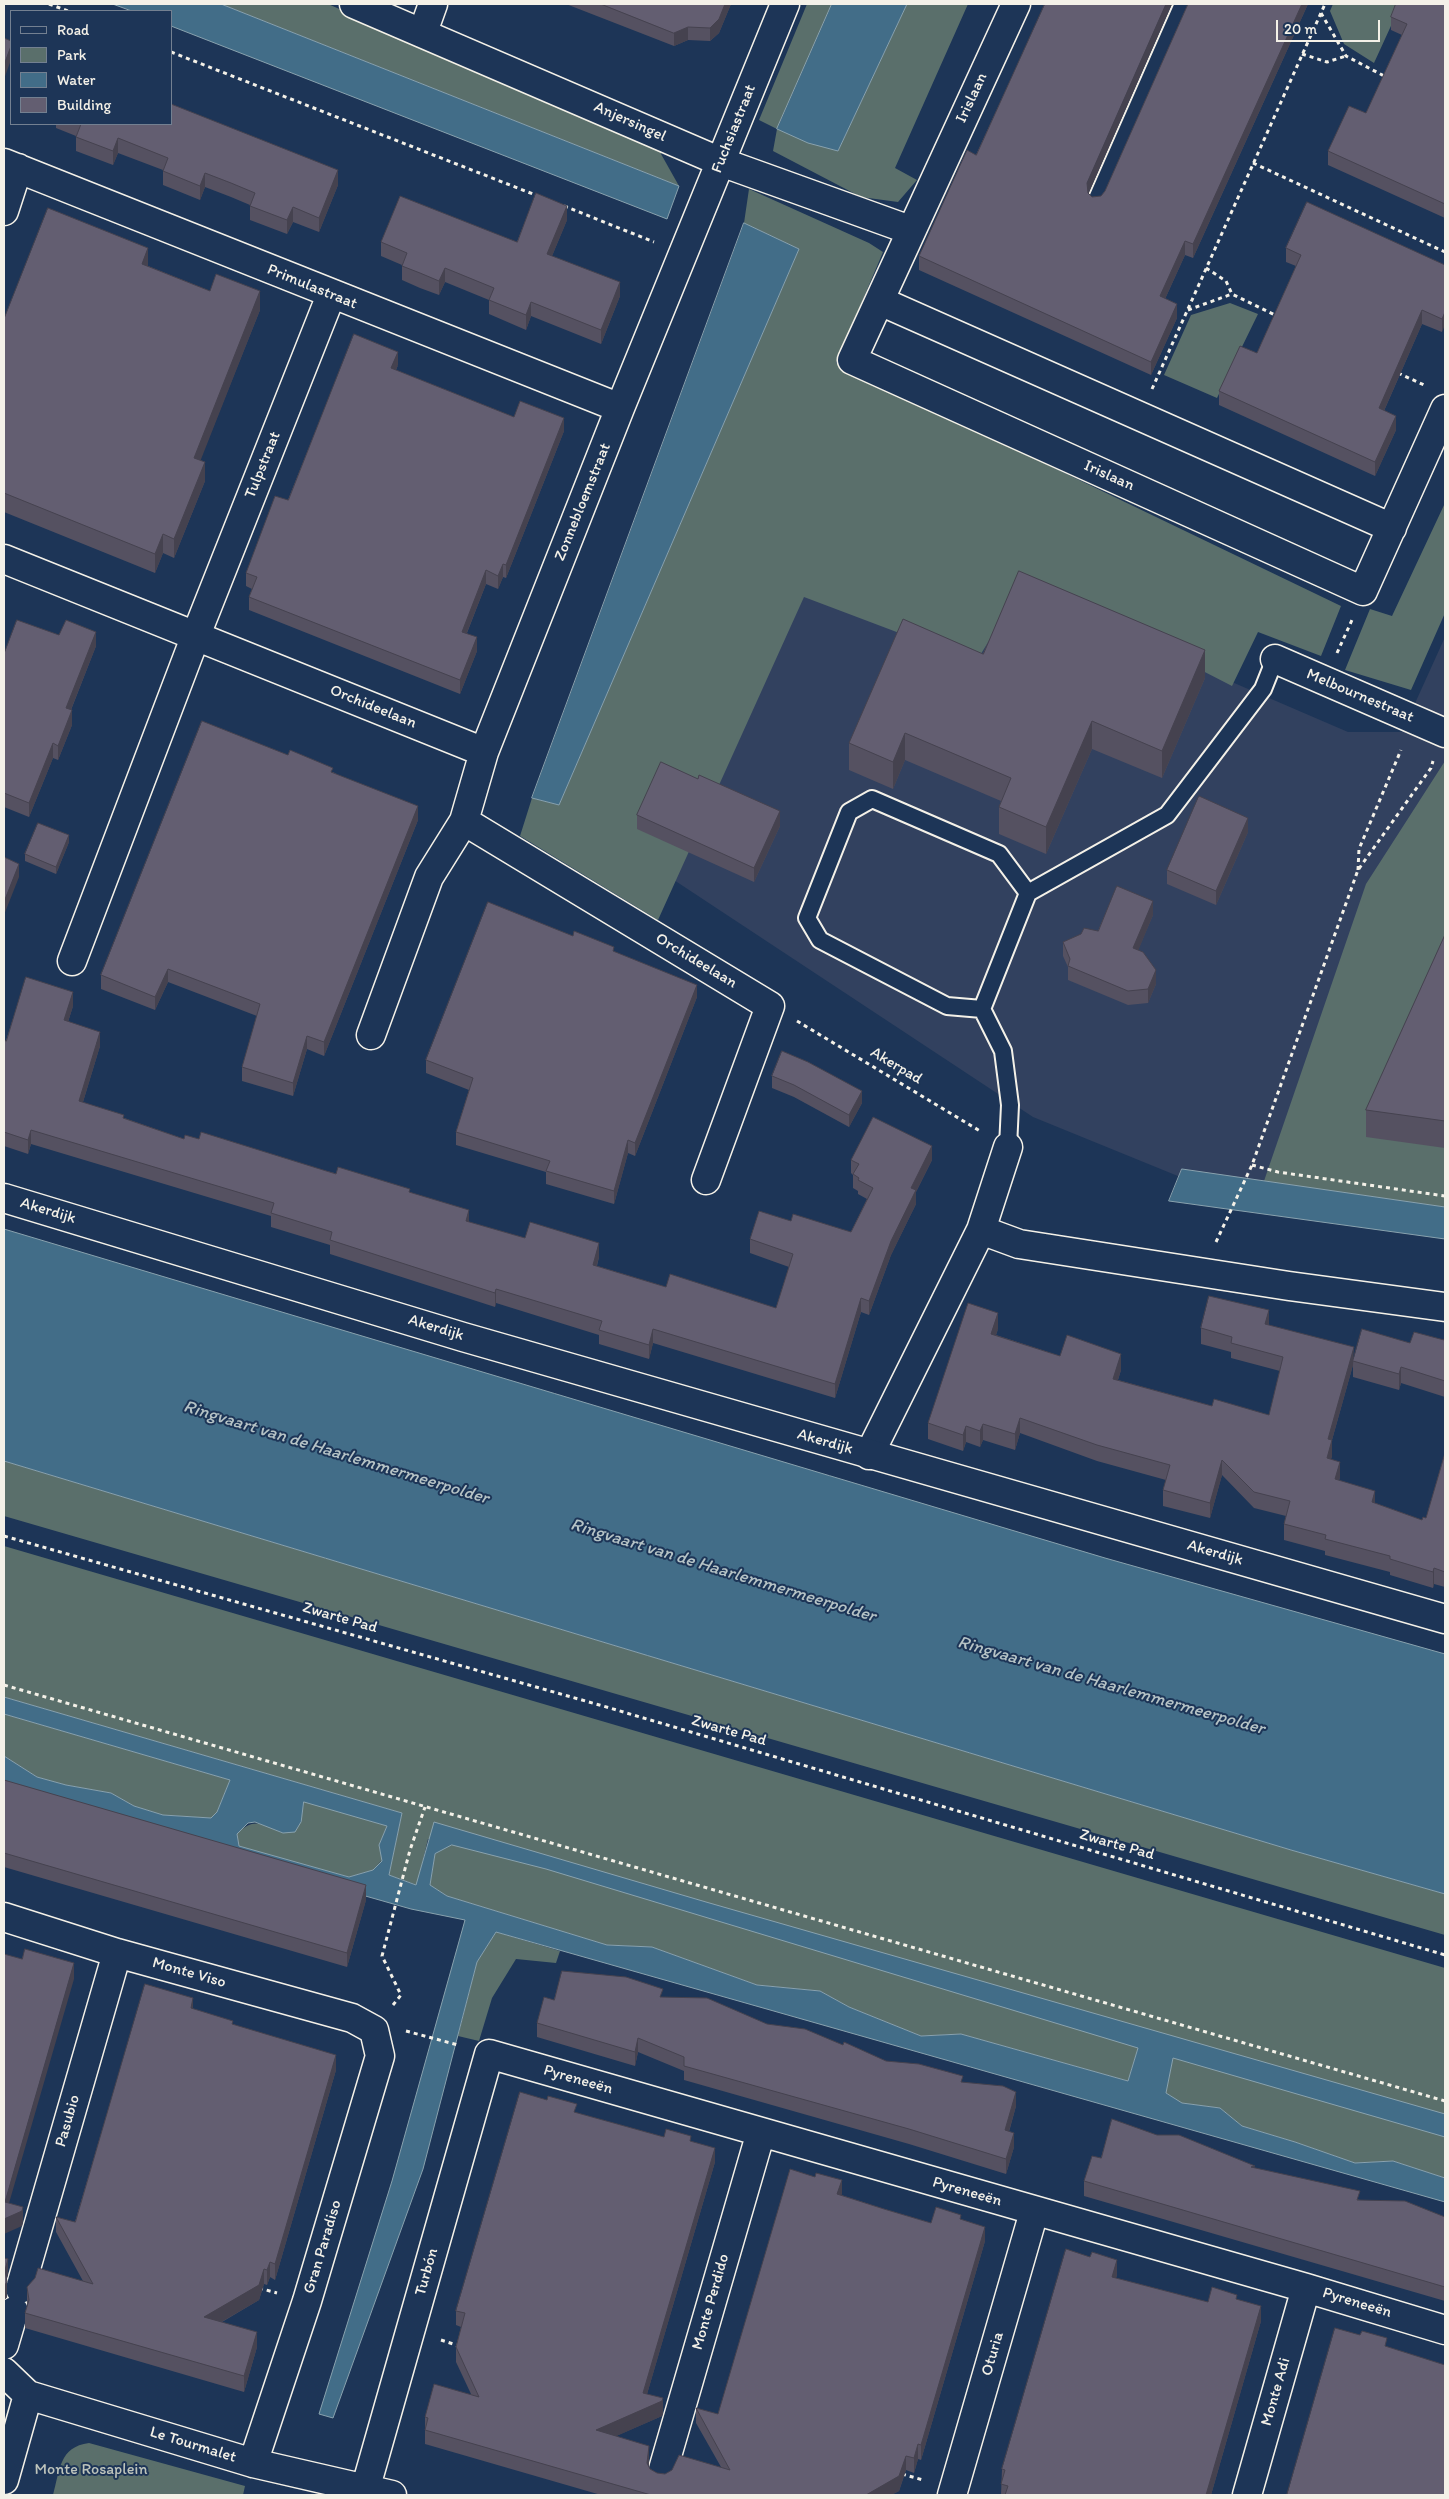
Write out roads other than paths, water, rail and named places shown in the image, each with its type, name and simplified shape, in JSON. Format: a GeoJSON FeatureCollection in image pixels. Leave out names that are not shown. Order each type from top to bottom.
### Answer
{"type":"FeatureCollection","features":[{"type":"Feature","properties":{"kind":"street","name":"Anjersingel"},"geometry":{"type":"LineString","coordinates":[[354,4],[423,32],[721,162],[910,230]]}},
{"type":"Feature","properties":{"kind":"street"},"geometry":{"type":"LineString","coordinates":[[423,32],[433,4]]}},
{"type":"Feature","properties":{"kind":"street","name":"Fuchsiastraat"},"geometry":{"type":"LineString","coordinates":[[685,254],[785,4]]}},
{"type":"Feature","properties":{"kind":"street","name":"Irislaan"},"geometry":{"type":"LineString","coordinates":[[1016,4],[910,230],[880,301],[852,360],[1363,591],[1392,528]]}},
{"type":"Feature","properties":{"kind":"street"},"geometry":{"type":"LineString","coordinates":[[4,211],[11,166]]}},
{"type":"Feature","properties":{"kind":"street","name":"Primulastraat"},"geometry":{"type":"LineString","coordinates":[[11,166],[331,295],[620,408]]}},
{"type":"Feature","properties":{"kind":"street","name":"Zonnebloemstraat"},"geometry":{"type":"LineString","coordinates":[[484,752],[620,408],[685,254]]}},
{"type":"Feature","properties":{"kind":"street","name":"Tulpstraat"},"geometry":{"type":"LineString","coordinates":[[196,635],[331,295]]}},
{"type":"Feature","properties":{"kind":"street"},"geometry":{"type":"LineString","coordinates":[[880,301],[1392,528],[1445,409]]}},
{"type":"Feature","properties":{"kind":"street","name":"Orchideelaan"},"geometry":{"type":"LineString","coordinates":[[4,559],[484,752]]}},
{"type":"Feature","properties":{"kind":"street"},"geometry":{"type":"LineString","coordinates":[[72,961],[196,635]]}},
{"type":"Feature","properties":{"kind":"street","name":"Melbournestraat"},"geometry":{"type":"LineString","coordinates":[[1275,659],[1325,681],[1443,725]]}},
{"type":"Feature","properties":{"kind":"street"},"geometry":{"type":"LineString","coordinates":[[371,1035],[429,877],[464,821],[484,752]]}},
{"type":"Feature","properties":{"kind":"street","name":"Orchideelaan"},"geometry":{"type":"LineString","coordinates":[[464,821],[770,1006],[706,1180]]}},
{"type":"Feature","properties":{"kind":"street","name":"Akerdijk"},"geometry":{"type":"LineString","coordinates":[[869,1454],[981,1230],[1008,1147]]}},
{"type":"Feature","properties":{"kind":"street","name":"Akerdijk"},"geometry":{"type":"LineString","coordinates":[[4,1198],[463,1337],[1445,1619]]}},
{"type":"Feature","properties":{"kind":"street"},"geometry":{"type":"LineString","coordinates":[[981,1230],[1019,1244],[1445,1307]]}},
{"type":"Feature","properties":{"kind":"street","name":"Monte Viso"},"geometry":{"type":"LineString","coordinates":[[4,1918],[117,1953],[352,2018],[374,2030]]}},
{"type":"Feature","properties":{"kind":"street","name":"Pasubio"},"geometry":{"type":"LineString","coordinates":[[4,2345],[117,1953]]}},
{"type":"Feature","properties":{"kind":"street","name":"Gran Paradiso"},"geometry":{"type":"LineString","coordinates":[[253,2463],[307,2301],[380,2056],[374,2030]]}},
{"type":"Feature","properties":{"kind":"street","name":"Pyreneeën"},"geometry":{"type":"LineString","coordinates":[[477,2050],[1034,2212],[1306,2288],[1445,2330]]}},
{"type":"Feature","properties":{"kind":"street","name":"Turbón"},"geometry":{"type":"LineString","coordinates":[[365,2490],[477,2050]]}},
{"type":"Feature","properties":{"kind":"street","name":"Monte Perdido"},"geometry":{"type":"LineString","coordinates":[[662,2473],[761,2132]]}},
{"type":"Feature","properties":{"kind":"street","name":"Oturia"},"geometry":{"type":"LineString","coordinates":[[952,2495],[1034,2212]]}},
{"type":"Feature","properties":{"kind":"street","name":"Monte Adi"},"geometry":{"type":"LineString","coordinates":[[1247,2495],[1306,2288]]}},
{"type":"Feature","properties":{"kind":"street","name":"Le Tourmalet"},"geometry":{"type":"LineString","coordinates":[[4,2372],[28,2395],[253,2463],[392,2495]]}},
{"type":"Feature","properties":{"kind":"street"},"geometry":{"type":"LineString","coordinates":[[4,2480],[28,2395]]}},
{"type":"Feature","properties":{"kind":"lane"},"geometry":{"type":"LineString","coordinates":[[1096,201],[1183,4]]}},
{"type":"Feature","properties":{"kind":"lane"},"geometry":{"type":"LineString","coordinates":[[1008,1147],[1010,1106],[1003,1052],[982,1009],[1028,892],[1167,815],[1263,689],[1275,659]]}},
{"type":"Feature","properties":{"kind":"lane"},"geometry":{"type":"LineString","coordinates":[[982,1009],[947,1006],[820,940],[807,918],[849,812],[872,799],[999,854],[1028,892]]}},
{"type":"Feature","properties":{"kind":"water"},"geometry":{"type":"Polygon","coordinates":[[[113,4],[221,4],[679,186],[667,219],[172,26],[172,10],[129,10],[113,4]]]}},
{"type":"Feature","properties":{"kind":"water"},"geometry":{"type":"Polygon","coordinates":[[[832,4],[907,4],[838,151],[808,143],[777,129],[832,4]]]}},
{"type":"Feature","properties":{"kind":"water"},"geometry":{"type":"Polygon","coordinates":[[[744,223],[799,249],[559,805],[532,798],[744,223]]]}},
{"type":"Feature","properties":{"kind":"water"},"geometry":{"type":"Polygon","coordinates":[[[1182,1169],[1445,1207],[1445,1239],[1169,1201],[1182,1169]]]}},
{"type":"Feature","properties":{"kind":"water","name":"Ringvaart van de Haarlemmermeerpolder"},"geometry":{"type":"Polygon","coordinates":[[[4,1229],[1105,1558],[1445,1654],[1445,1894],[1291,1850],[4,1461],[4,1229]]]}},
{"type":"Feature","properties":{"kind":"water"},"geometry":{"type":"Polygon","coordinates":[[[4,1697],[402,1813],[389,1875],[416,1885],[434,1822],[1445,2114],[1445,2137],[1173,2058],[1166,2093],[1182,2103],[1220,2108],[1242,2126],[1355,2163],[1393,2161],[1445,2178],[1445,2202],[496,1932],[477,1962],[423,2169],[333,2418],[319,2414],[392,2181],[465,1920],[411,1909],[4,1793],[4,1756],[37,1777],[66,1785],[111,1793],[134,1806],[163,1815],[211,1818],[217,1812],[230,1780],[4,1714],[4,1697]],[[304,1802],[301,1822],[295,1832],[283,1833],[255,1822],[248,1823],[237,1834],[239,1846],[349,1877],[373,1870],[382,1861],[379,1845],[387,1826],[304,1802]],[[452,1845],[435,1854],[430,1885],[447,1896],[607,1945],[652,1947],[757,1985],[820,1991],[849,2007],[921,2036],[961,2034],[1128,2081],[1138,2048],[546,1869],[452,1845]]]}},
{"type":"Feature","properties":{"kind":"park label","name":"Monte Rosaplein"},"geometry":{"type":"Point","coordinates":[91,2470]}}]}
